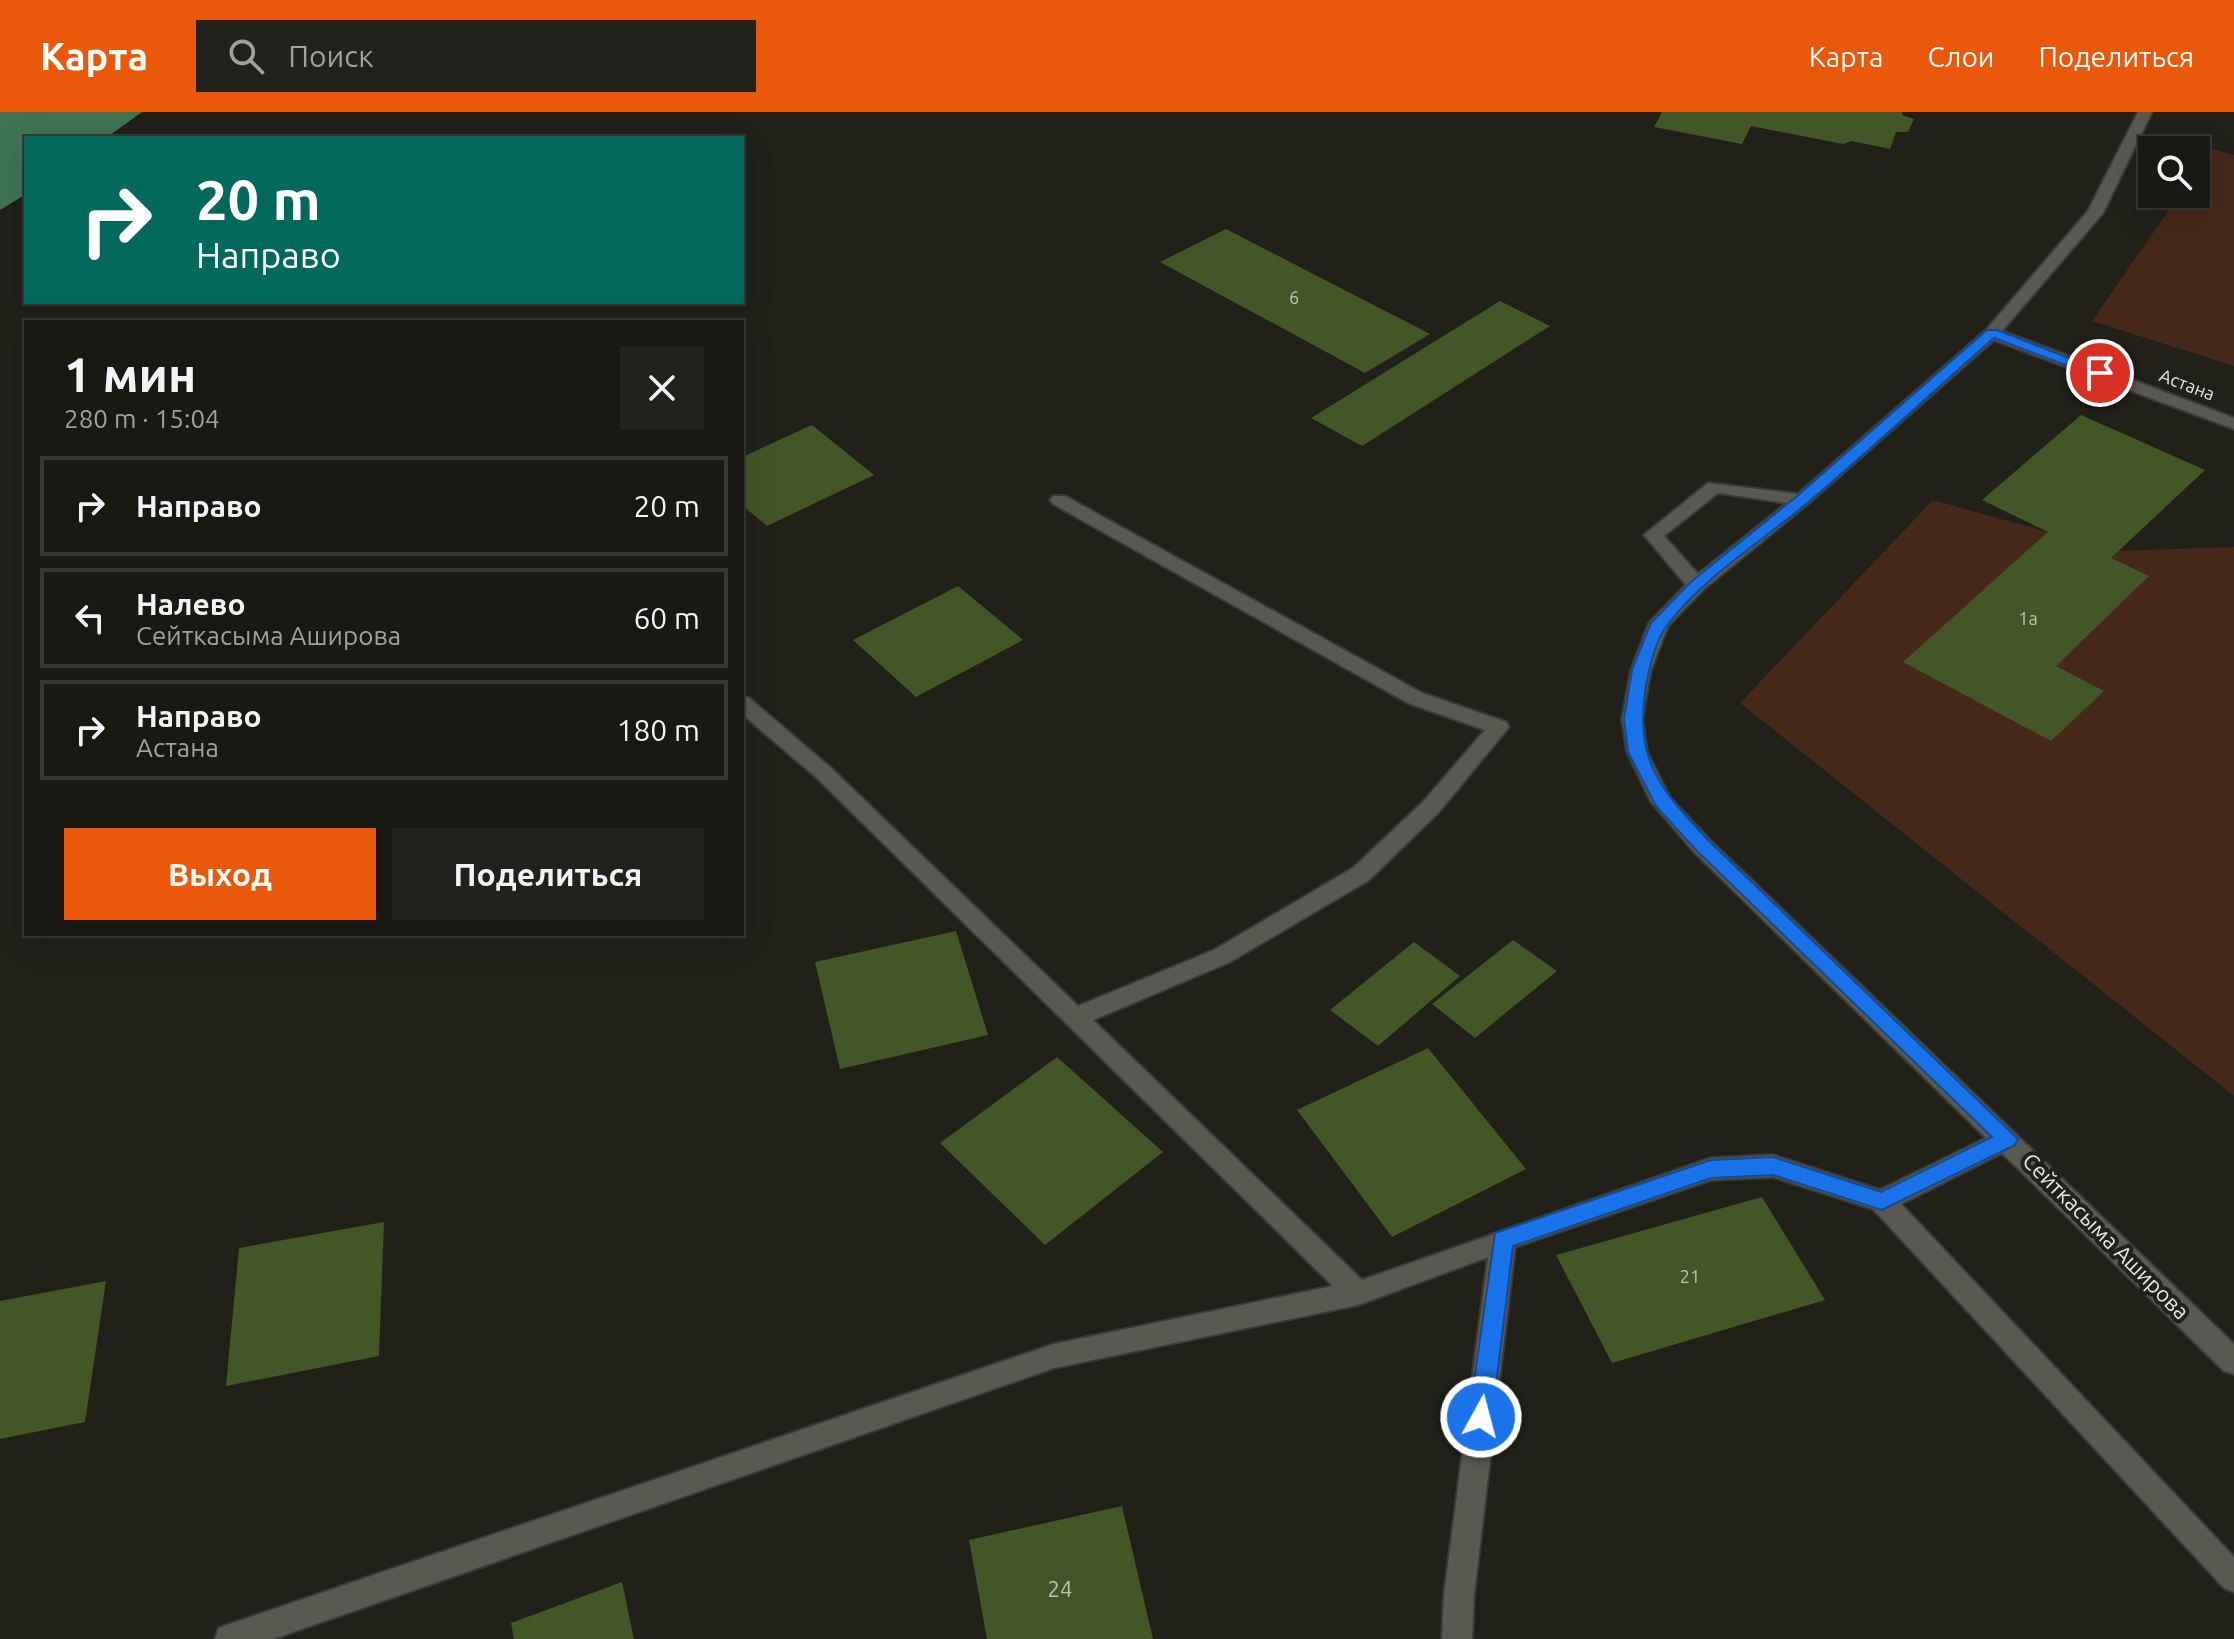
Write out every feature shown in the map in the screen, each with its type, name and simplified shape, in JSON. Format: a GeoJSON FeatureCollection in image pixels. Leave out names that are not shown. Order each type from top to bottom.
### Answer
{"type":"FeatureCollection","features":[{"type":"Feature","properties":{"kind":"street","name":"Сейткасыма Аширова"},"geometry":{"type":"LineString","coordinates":[[2145,112],[2095,213],[1992,333],[1802,500],[1697,585],[1659,623],[1641,670],[1632,719],[1637,752],[1662,802],[1702,846],[2234,1362]]}},
{"type":"Feature","properties":{"kind":"street","name":"Астана"},"geometry":{"type":"LineString","coordinates":[[1992,333],[2234,424]]}},
{"type":"Feature","properties":{"kind":"street"},"geometry":{"type":"LineString","coordinates":[[1697,585],[1653,535],[1714,487],[1802,500]]}},
{"type":"Feature","properties":{"kind":"street"},"geometry":{"type":"LineString","coordinates":[[1059,500],[1415,698],[1499,727],[1431,807],[1361,874],[1222,956],[1073,1018]]}},
{"type":"Feature","properties":{"kind":"street"},"geometry":{"type":"LineString","coordinates":[[744,705],[824,773],[1358,1293]]}},
{"type":"Feature","properties":{"kind":"street"},"geometry":{"type":"LineString","coordinates":[[1882,1201],[2007,1139]]}},
{"type":"Feature","properties":{"kind":"street"},"geometry":{"type":"LineString","coordinates":[[230,1639],[1054,1356],[1358,1293],[1711,1169],[1773,1166],[1882,1201],[2234,1578]]}},
{"type":"Feature","properties":{"kind":"street"},"geometry":{"type":"LineString","coordinates":[[1457,1639],[1459,1595],[1503,1240]]}},
{"type":"Feature","properties":{"kind":"shaded area"},"geometry":{"type":"Polygon","coordinates":[[[0,112],[142,112],[109,136],[24,136],[24,195],[0,210],[0,112]]]}},
{"type":"Feature","properties":{"kind":"shaded area"},"geometry":{"type":"Polygon","coordinates":[[[2212,149],[2234,155],[2234,366],[2092,321],[2170,208],[2210,208],[2212,149]]]}},
{"type":"Feature","properties":{"kind":"shaded area"},"geometry":{"type":"Polygon","coordinates":[[[1933,500],[2115,551],[2234,547],[2234,1096],[1740,703],[1933,500]]]}},
{"type":"Feature","properties":{"kind":"building"},"geometry":{"type":"Polygon","coordinates":[[[1662,112],[1902,112],[1902,115],[1914,119],[1908,132],[1896,132],[1890,149],[1852,141],[1843,144],[1751,126],[1742,144],[1654,127],[1662,112]]]}},
{"type":"Feature","properties":{"kind":"building"},"geometry":{"type":"Polygon","coordinates":[[[1226,229],[1430,334],[1365,373],[1160,262],[1226,229]]]}},
{"type":"Feature","properties":{"kind":"building"},"geometry":{"type":"Polygon","coordinates":[[[1500,301],[1550,326],[1362,446],[1311,418],[1500,301]]]}},
{"type":"Feature","properties":{"kind":"building"},"geometry":{"type":"Polygon","coordinates":[[[2081,415],[2205,470],[2111,558],[2149,576],[2056,666],[2104,691],[2051,741],[1903,662],[2048,532],[1982,500],[2081,415]]]}},
{"type":"Feature","properties":{"kind":"building"},"geometry":{"type":"Polygon","coordinates":[[[812,425],[874,475],[767,526],[744,507],[744,456],[812,425]]]}},
{"type":"Feature","properties":{"kind":"building"},"geometry":{"type":"Polygon","coordinates":[[[958,586],[1023,640],[916,697],[853,640],[958,586]]]}},
{"type":"Feature","properties":{"kind":"building"},"geometry":{"type":"Polygon","coordinates":[[[956,931],[988,1035],[840,1069],[815,962],[956,931]]]}},
{"type":"Feature","properties":{"kind":"building"},"geometry":{"type":"Polygon","coordinates":[[[1513,940],[1557,971],[1475,1038],[1432,1004],[1513,940]]]}},
{"type":"Feature","properties":{"kind":"building"},"geometry":{"type":"Polygon","coordinates":[[[1414,942],[1460,976],[1378,1046],[1330,1010],[1414,942]]]}},
{"type":"Feature","properties":{"kind":"building"},"geometry":{"type":"Polygon","coordinates":[[[1428,1048],[1526,1169],[1392,1237],[1297,1110],[1428,1048]]]}},
{"type":"Feature","properties":{"kind":"building"},"geometry":{"type":"Polygon","coordinates":[[[1057,1057],[1163,1152],[1045,1245],[940,1143],[1057,1057]]]}},
{"type":"Feature","properties":{"kind":"building"},"geometry":{"type":"Polygon","coordinates":[[[1762,1197],[1825,1300],[1612,1363],[1556,1255],[1762,1197]]]}},
{"type":"Feature","properties":{"kind":"building"},"geometry":{"type":"Polygon","coordinates":[[[384,1222],[379,1356],[226,1386],[239,1248],[384,1222]]]}},
{"type":"Feature","properties":{"kind":"building"},"geometry":{"type":"Polygon","coordinates":[[[106,1281],[85,1422],[0,1439],[0,1301],[106,1281]]]}},
{"type":"Feature","properties":{"kind":"building"},"geometry":{"type":"Polygon","coordinates":[[[1122,1506],[1153,1639],[987,1639],[969,1540],[1122,1506]]]}},
{"type":"Feature","properties":{"kind":"building"},"geometry":{"type":"Polygon","coordinates":[[[622,1582],[634,1639],[514,1639],[511,1623],[622,1582]]]}},
{"type":"Feature","properties":{"kind":"route"},"geometry":{"type":"LineString","coordinates":[[1481,1417],[1503,1240],[1711,1169],[1773,1166],[1882,1201],[2007,1139],[1702,846],[1662,802],[1637,752],[1632,719],[1641,670],[1659,623],[1697,585],[1802,500],[1992,333],[2100,373]]}}]}
